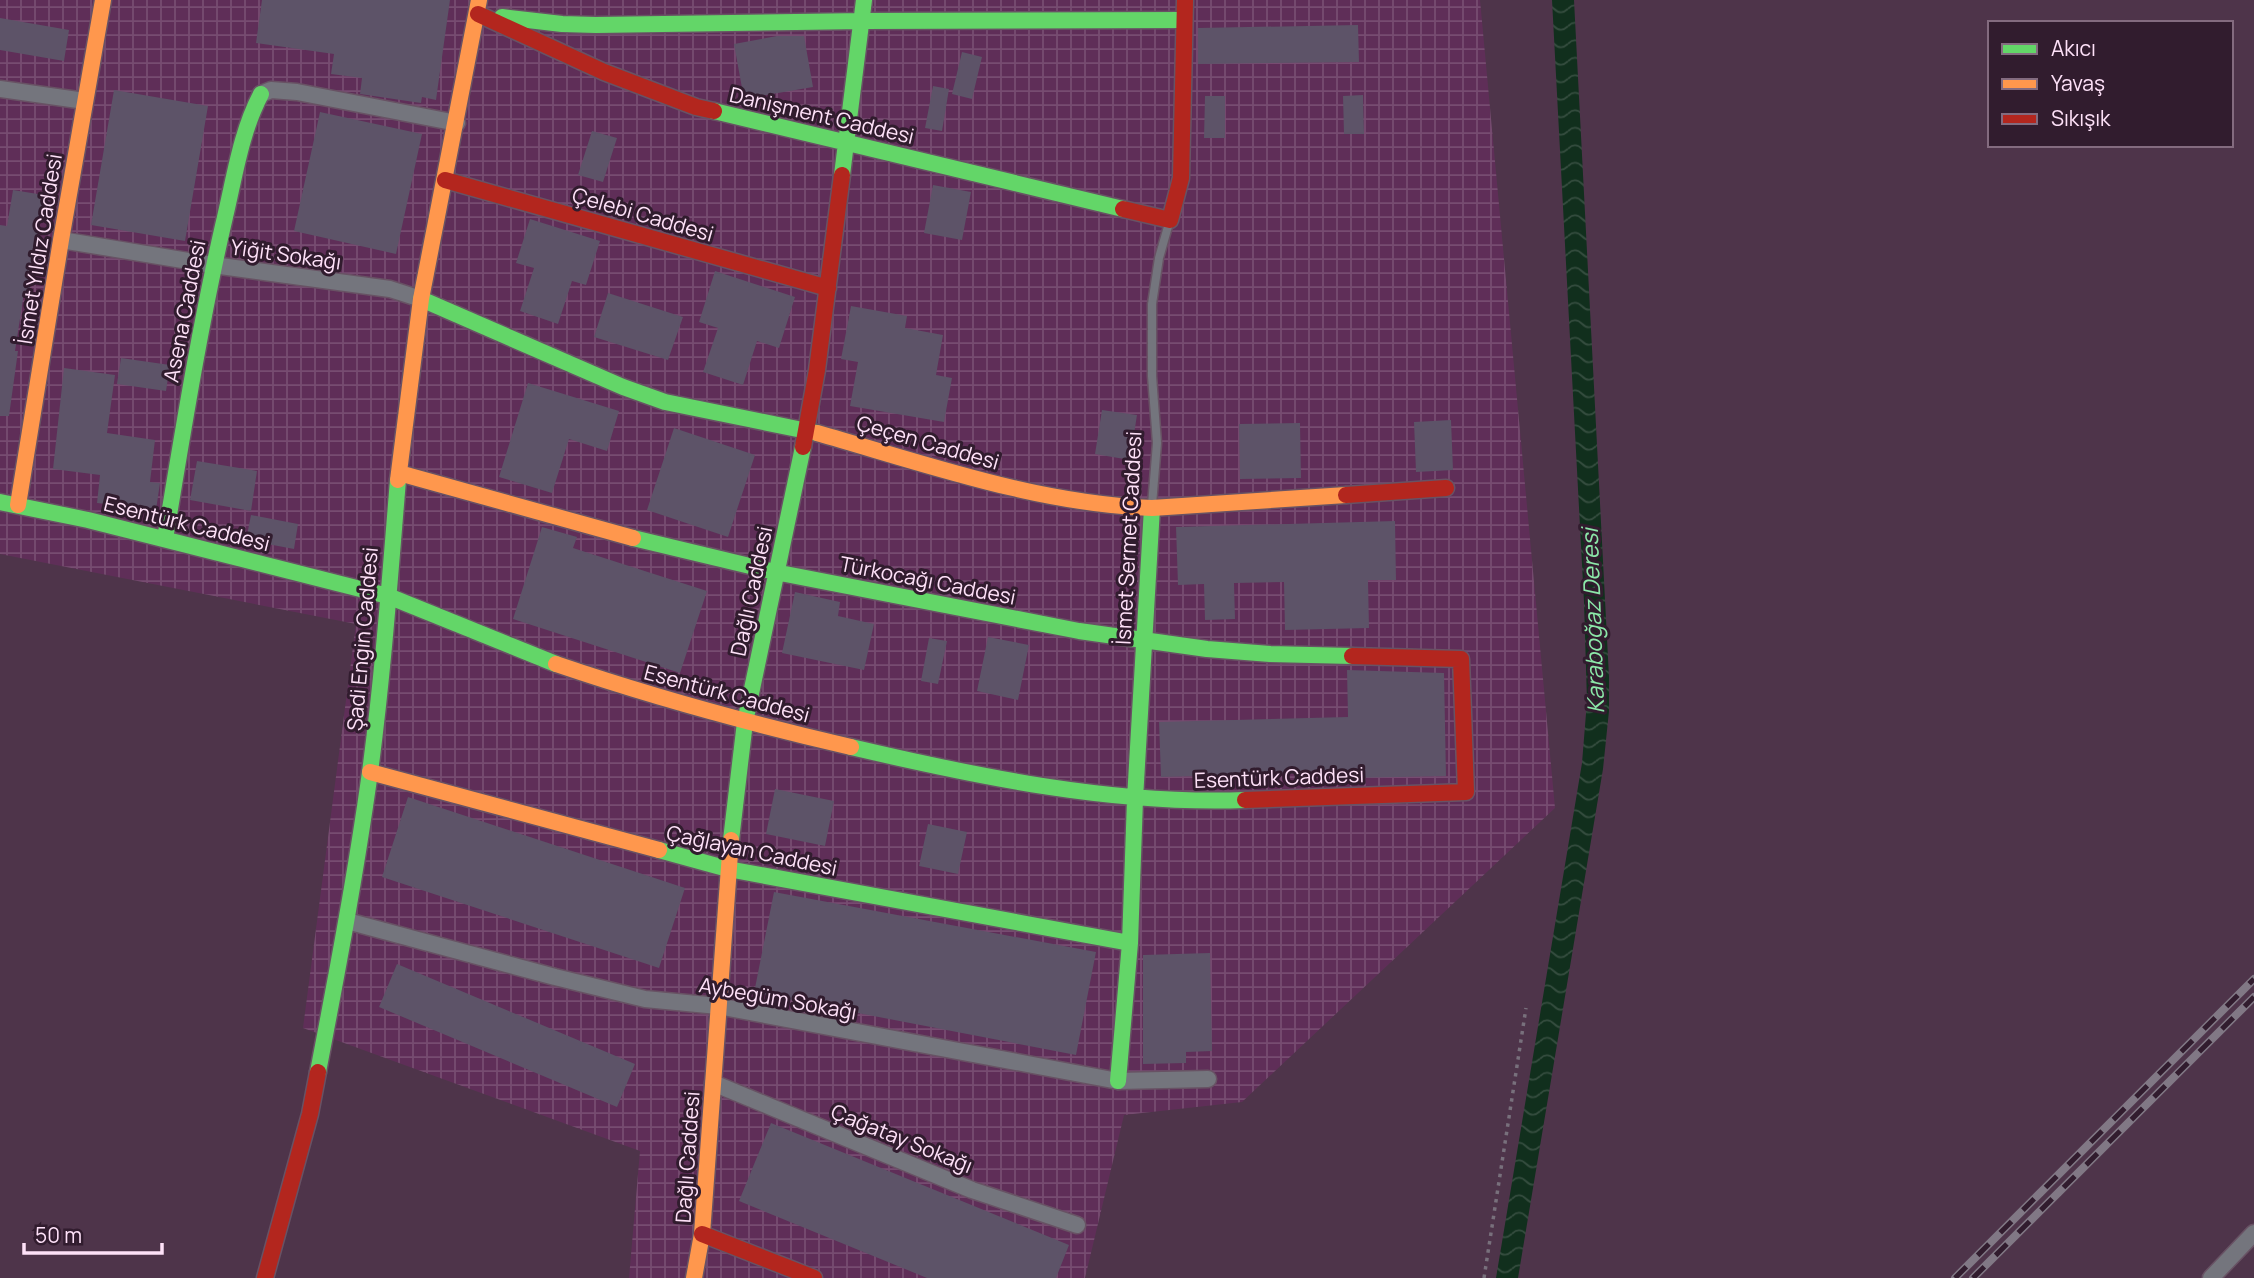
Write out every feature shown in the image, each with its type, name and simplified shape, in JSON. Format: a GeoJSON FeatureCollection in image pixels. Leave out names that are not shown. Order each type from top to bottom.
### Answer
{"type":"FeatureCollection","features":[{"type":"Feature","properties":{"kind":"street","name":"İsmet Yıldız Caddesi"},"geometry":{"type":"LineString","coordinates":[[18,505],[103,0]]}},
{"type":"Feature","properties":{"kind":"street","name":"Dağlı Caddesi"},"geometry":{"type":"LineString","coordinates":[[694,1278],[702,1234],[728,869],[745,722],[807,429],[848,142],[864,0]]}},
{"type":"Feature","properties":{"kind":"street","name":"İsmet Sermet Caddesi"},"geometry":{"type":"LineString","coordinates":[[1170,220],[1181,178],[1185,0]]}},
{"type":"Feature","properties":{"kind":"street"},"geometry":{"type":"LineString","coordinates":[[479,7],[533,21],[596,25],[863,20],[1184,20]]}},
{"type":"Feature","properties":{"kind":"street","name":"Şadi Engin Caddesi"},"geometry":{"type":"LineString","coordinates":[[265,1278],[310,1114],[347,920],[370,772],[383,662],[399,473],[421,299],[479,7]]}},
{"type":"Feature","properties":{"kind":"street","name":"Danişment Caddesi"},"geometry":{"type":"LineString","coordinates":[[479,7],[604,72],[696,107],[1170,220]]}},
{"type":"Feature","properties":{"kind":"street"},"geometry":{"type":"LineString","coordinates":[[0,89],[85,101]]}},
{"type":"Feature","properties":{"kind":"street","name":"Asena Caddesi"},"geometry":{"type":"LineString","coordinates":[[166,539],[213,265],[254,105],[261,94],[271,90],[297,92],[457,123]]}},
{"type":"Feature","properties":{"kind":"street","name":"Çelebi Caddesi"},"geometry":{"type":"LineString","coordinates":[[445,180],[828,288]]}},
{"type":"Feature","properties":{"kind":"street","name":"Yiğit Sokağı"},"geometry":{"type":"LineString","coordinates":[[61,240],[213,265],[390,289],[421,299]]}},
{"type":"Feature","properties":{"kind":"street","name":"Çeçen Caddesi"},"geometry":{"type":"LineString","coordinates":[[421,299],[622,387],[654,398],[696,409],[807,429],[999,485],[1079,500],[1152,508],[1446,488]]}},
{"type":"Feature","properties":{"kind":"street","name":"Türkocağı Caddesi"},"geometry":{"type":"LineString","coordinates":[[399,473],[664,546],[775,572],[1079,631],[1143,642],[1270,654],[1461,659],[1466,792]]}},
{"type":"Feature","properties":{"kind":"street","name":"Esentürk Caddesi"},"geometry":{"type":"LineString","coordinates":[[0,502],[166,539],[388,596],[545,660],[745,722],[868,751],[988,775],[1135,799],[1224,802],[1466,792]]}},
{"type":"Feature","properties":{"kind":"street","name":"İsmet Sermet Caddesi"},"geometry":{"type":"LineString","coordinates":[[1118,1081],[1130,943],[1135,799],[1152,508]]}},
{"type":"Feature","properties":{"kind":"street","name":"Çağlayan Caddesi"},"geometry":{"type":"LineString","coordinates":[[370,772],[728,869],[1130,943]]}},
{"type":"Feature","properties":{"kind":"street","name":"Aybegüm Sokağı"},"geometry":{"type":"LineString","coordinates":[[347,920],[645,999],[718,1006],[1118,1081],[1208,1079]]}},
{"type":"Feature","properties":{"kind":"street","name":"Çağatay Sokağı"},"geometry":{"type":"LineString","coordinates":[[713,1083],[972,1190],[1077,1226]]}},
{"type":"Feature","properties":{"kind":"street"},"geometry":{"type":"LineString","coordinates":[[2211,1278],[2254,1233]]}},
{"type":"Feature","properties":{"kind":"street"},"geometry":{"type":"LineString","coordinates":[[702,1234],[814,1278]]}},
{"type":"Feature","properties":{"kind":"lane","name":"İsmet Sermet Caddesi"},"geometry":{"type":"LineString","coordinates":[[1152,508],[1157,443],[1152,376],[1152,304],[1159,258],[1170,220]]}},
{"type":"Feature","properties":{"kind":"path"},"geometry":{"type":"LineString","coordinates":[[1484,1278],[1526,1008]]}},
{"type":"Feature","properties":{"kind":"shaded area"},"geometry":{"type":"Polygon","coordinates":[[[0,0],[1480,0],[1555,808],[1242,1102],[1124,1115],[1085,1278],[629,1278],[640,1151],[303,1028],[356,624],[0,554],[0,0]]]}},
{"type":"Feature","properties":{"kind":"water","name":"Karaboğaz Deresi"},"geometry":{"type":"Polygon","coordinates":[[[1552,0],[1574,0],[1609,711],[1603,769],[1518,1278],[1496,1278],[1582,763],[1587,701],[1552,0]]]}},
{"type":"Feature","properties":{"kind":"building"},"geometry":{"type":"Polygon","coordinates":[[[262,0],[450,0],[436,100],[422,97],[421,103],[360,94],[362,78],[331,74],[334,54],[256,43],[262,0]]]}},
{"type":"Feature","properties":{"kind":"building"},"geometry":{"type":"Polygon","coordinates":[[[0,18],[69,30],[64,61],[0,50],[0,18]]]}},
{"type":"Feature","properties":{"kind":"building"},"geometry":{"type":"Polygon","coordinates":[[[1358,25],[1359,62],[1198,64],[1198,28],[1358,25]]]}},
{"type":"Feature","properties":{"kind":"building"},"geometry":{"type":"Polygon","coordinates":[[[777,36],[804,36],[813,87],[744,99],[734,44],[777,36]]]}},
{"type":"Feature","properties":{"kind":"building"},"geometry":{"type":"Polygon","coordinates":[[[962,52],[982,57],[972,99],[952,94],[962,52]]]}},
{"type":"Feature","properties":{"kind":"building"},"geometry":{"type":"Polygon","coordinates":[[[933,86],[949,89],[942,131],[925,128],[933,86]]]}},
{"type":"Feature","properties":{"kind":"building"},"geometry":{"type":"Polygon","coordinates":[[[114,90],[208,106],[185,241],[91,225],[114,90]]]}},
{"type":"Feature","properties":{"kind":"building"},"geometry":{"type":"Polygon","coordinates":[[[1363,95],[1364,134],[1344,134],[1343,96],[1363,95]]]}},
{"type":"Feature","properties":{"kind":"building"},"geometry":{"type":"Polygon","coordinates":[[[1205,96],[1225,96],[1225,138],[1204,138],[1205,96]]]}},
{"type":"Feature","properties":{"kind":"building"},"geometry":{"type":"Polygon","coordinates":[[[320,112],[422,134],[396,254],[294,231],[320,112]]]}},
{"type":"Feature","properties":{"kind":"building"},"geometry":{"type":"Polygon","coordinates":[[[592,131],[617,138],[603,182],[578,175],[592,131]]]}},
{"type":"Feature","properties":{"kind":"building"},"geometry":{"type":"Polygon","coordinates":[[[933,185],[971,192],[962,240],[924,233],[933,185]]]}},
{"type":"Feature","properties":{"kind":"building"},"geometry":{"type":"Polygon","coordinates":[[[13,190],[44,195],[29,294],[24,293],[9,416],[0,416],[0,225],[7,226],[13,190]]]}},
{"type":"Feature","properties":{"kind":"building"},"geometry":{"type":"Polygon","coordinates":[[[530,219],[600,241],[586,285],[572,281],[558,324],[520,311],[534,268],[516,263],[530,219]]]}},
{"type":"Feature","properties":{"kind":"building"},"geometry":{"type":"Polygon","coordinates":[[[715,271],[795,297],[779,348],[757,341],[743,385],[703,372],[718,328],[699,322],[715,271]]]}},
{"type":"Feature","properties":{"kind":"building"},"geometry":{"type":"Polygon","coordinates":[[[608,293],[683,317],[668,360],[594,337],[608,293]]]}},
{"type":"Feature","properties":{"kind":"building"},"geometry":{"type":"Polygon","coordinates":[[[851,306],[907,316],[905,328],[943,335],[936,375],[952,378],[944,422],[850,406],[858,362],[841,359],[851,306]]]}},
{"type":"Feature","properties":{"kind":"building"},"geometry":{"type":"Polygon","coordinates":[[[121,358],[170,365],[166,391],[117,384],[121,358]]]}},
{"type":"Feature","properties":{"kind":"building"},"geometry":{"type":"Polygon","coordinates":[[[64,368],[115,375],[107,433],[155,440],[150,482],[160,483],[156,510],[97,503],[100,475],[53,469],[64,368]]]}},
{"type":"Feature","properties":{"kind":"building"},"geometry":{"type":"Polygon","coordinates":[[[528,383],[619,411],[607,451],[569,439],[552,493],[499,477],[528,383]]]}},
{"type":"Feature","properties":{"kind":"building"},"geometry":{"type":"Polygon","coordinates":[[[1102,410],[1137,415],[1130,460],[1095,454],[1102,410]]]}},
{"type":"Feature","properties":{"kind":"building"},"geometry":{"type":"Polygon","coordinates":[[[1451,420],[1453,470],[1416,472],[1414,422],[1451,420]]]}},
{"type":"Feature","properties":{"kind":"building"},"geometry":{"type":"Polygon","coordinates":[[[1300,423],[1301,478],[1240,479],[1239,424],[1300,423]]]}},
{"type":"Feature","properties":{"kind":"building"},"geometry":{"type":"Polygon","coordinates":[[[674,428],[755,455],[728,537],[647,510],[674,428]]]}},
{"type":"Feature","properties":{"kind":"building"},"geometry":{"type":"Polygon","coordinates":[[[197,461],[257,471],[251,511],[190,500],[197,461]]]}},
{"type":"Feature","properties":{"kind":"building"},"geometry":{"type":"Polygon","coordinates":[[[251,515],[298,524],[294,549],[246,540],[251,515]]]}},
{"type":"Feature","properties":{"kind":"building"},"geometry":{"type":"Polygon","coordinates":[[[1395,521],[1396,580],[1368,580],[1369,628],[1285,630],[1284,582],[1234,583],[1235,619],[1205,620],[1204,584],[1178,585],[1176,527],[1395,521]]]}},
{"type":"Feature","properties":{"kind":"building"},"geometry":{"type":"Polygon","coordinates":[[[542,527],[577,537],[573,548],[707,591],[680,673],[513,619],[542,527]]]}},
{"type":"Feature","properties":{"kind":"building"},"geometry":{"type":"Polygon","coordinates":[[[795,592],[840,602],[838,616],[874,624],[864,670],[782,653],[795,592]]]}},
{"type":"Feature","properties":{"kind":"building"},"geometry":{"type":"Polygon","coordinates":[[[988,637],[1029,645],[1018,700],[977,691],[988,637]]]}},
{"type":"Feature","properties":{"kind":"building"},"geometry":{"type":"Polygon","coordinates":[[[929,638],[947,641],[938,684],[921,681],[929,638]]]}},
{"type":"Feature","properties":{"kind":"building"},"geometry":{"type":"Polygon","coordinates":[[[1347,670],[1444,673],[1446,776],[1349,778],[1349,772],[1161,777],[1159,722],[1348,717],[1347,670]]]}},
{"type":"Feature","properties":{"kind":"building"},"geometry":{"type":"Polygon","coordinates":[[[775,789],[834,801],[825,846],[766,834],[775,789]]]}},
{"type":"Feature","properties":{"kind":"building"},"geometry":{"type":"Polygon","coordinates":[[[408,797],[685,888],[659,968],[382,877],[408,797]]]}},
{"type":"Feature","properties":{"kind":"building"},"geometry":{"type":"Polygon","coordinates":[[[928,824],[967,832],[958,874],[919,866],[928,824]]]}},
{"type":"Feature","properties":{"kind":"building"},"geometry":{"type":"Polygon","coordinates":[[[774,892],[1096,952],[1076,1055],[754,993],[774,892]]]}},
{"type":"Feature","properties":{"kind":"building"},"geometry":{"type":"Polygon","coordinates":[[[1210,953],[1212,1051],[1186,1052],[1186,1063],[1143,1064],[1143,955],[1210,953]]]}},
{"type":"Feature","properties":{"kind":"building"},"geometry":{"type":"Polygon","coordinates":[[[397,964],[635,1064],[617,1107],[379,1007],[397,964]]]}},
{"type":"Feature","properties":{"kind":"building"},"geometry":{"type":"Polygon","coordinates":[[[771,1123],[1069,1245],[1056,1278],[927,1278],[739,1201],[771,1123]]]}},
{"type":"Feature","properties":{"kind":"railway"},"geometry":{"type":"LineString","coordinates":[[1955,1278],[2254,979]]}},
{"type":"Feature","properties":{"kind":"railway"},"geometry":{"type":"LineString","coordinates":[[1973,1278],[2254,997]]}},
{"type":"Feature","properties":{"kind":"traffic: fast"},"geometry":{"type":"LineString","coordinates":[[842,175],[864,0]]}},
{"type":"Feature","properties":{"kind":"traffic: fast"},"geometry":{"type":"LineString","coordinates":[[502,17],[596,25],[1184,20]]}},
{"type":"Feature","properties":{"kind":"traffic: fast"},"geometry":{"type":"LineString","coordinates":[[165,539],[216,257],[243,139],[261,94]]}},
{"type":"Feature","properties":{"kind":"traffic: fast"},"geometry":{"type":"LineString","coordinates":[[714,111],[1123,209]]}},
{"type":"Feature","properties":{"kind":"traffic: fast"},"geometry":{"type":"LineString","coordinates":[[421,299],[623,387],[665,402],[817,433]]}},
{"type":"Feature","properties":{"kind":"traffic: fast"},"geometry":{"type":"LineString","coordinates":[[731,840],[745,722],[803,447]]}},
{"type":"Feature","properties":{"kind":"traffic: fast"},"geometry":{"type":"LineString","coordinates":[[318,1072],[370,772],[398,480]]}},
{"type":"Feature","properties":{"kind":"traffic: fast"},"geometry":{"type":"LineString","coordinates":[[0,502],[88,520],[388,596],[556,664]]}},
{"type":"Feature","properties":{"kind":"traffic: fast"},"geometry":{"type":"LineString","coordinates":[[1118,1081],[1130,943],[1135,799],[1152,508]]}},
{"type":"Feature","properties":{"kind":"traffic: fast"},"geometry":{"type":"LineString","coordinates":[[633,538],[775,572],[1079,631],[1207,649],[1352,656]]}},
{"type":"Feature","properties":{"kind":"traffic: fast"},"geometry":{"type":"LineString","coordinates":[[851,747],[948,769],[1047,787],[1146,798],[1245,800]]}},
{"type":"Feature","properties":{"kind":"traffic: fast"},"geometry":{"type":"LineString","coordinates":[[659,850],[728,869],[1130,943]]}},
{"type":"Feature","properties":{"kind":"traffic: slow"},"geometry":{"type":"LineString","coordinates":[[18,505],[103,0]]}},
{"type":"Feature","properties":{"kind":"traffic: slow"},"geometry":{"type":"LineString","coordinates":[[398,480],[421,299],[479,0]]}},
{"type":"Feature","properties":{"kind":"traffic: slow"},"geometry":{"type":"LineString","coordinates":[[817,433],[983,481],[1109,505],[1152,508],[1346,495]]}},
{"type":"Feature","properties":{"kind":"traffic: slow"},"geometry":{"type":"LineString","coordinates":[[399,473],[633,538]]}},
{"type":"Feature","properties":{"kind":"traffic: slow"},"geometry":{"type":"LineString","coordinates":[[556,664],[703,709],[851,747]]}},
{"type":"Feature","properties":{"kind":"traffic: slow"},"geometry":{"type":"LineString","coordinates":[[370,772],[659,850]]}},
{"type":"Feature","properties":{"kind":"traffic: slow"},"geometry":{"type":"LineString","coordinates":[[694,1278],[702,1234],[731,840]]}},
{"type":"Feature","properties":{"kind":"traffic: jam"},"geometry":{"type":"LineString","coordinates":[[1123,209],[1170,220],[1181,178],[1185,0]]}},
{"type":"Feature","properties":{"kind":"traffic: jam"},"geometry":{"type":"LineString","coordinates":[[478,14],[604,72],[696,107],[714,111]]}},
{"type":"Feature","properties":{"kind":"traffic: jam"},"geometry":{"type":"LineString","coordinates":[[803,447],[817,370],[842,175]]}},
{"type":"Feature","properties":{"kind":"traffic: jam"},"geometry":{"type":"LineString","coordinates":[[445,180],[828,288]]}},
{"type":"Feature","properties":{"kind":"traffic: jam"},"geometry":{"type":"LineString","coordinates":[[1346,495],[1446,488]]}},
{"type":"Feature","properties":{"kind":"traffic: jam"},"geometry":{"type":"LineString","coordinates":[[1245,800],[1466,792],[1461,659],[1352,656]]}},
{"type":"Feature","properties":{"kind":"traffic: jam"},"geometry":{"type":"LineString","coordinates":[[265,1278],[310,1114],[318,1072]]}},
{"type":"Feature","properties":{"kind":"traffic: jam"},"geometry":{"type":"LineString","coordinates":[[702,1234],[814,1278]]}}]}
